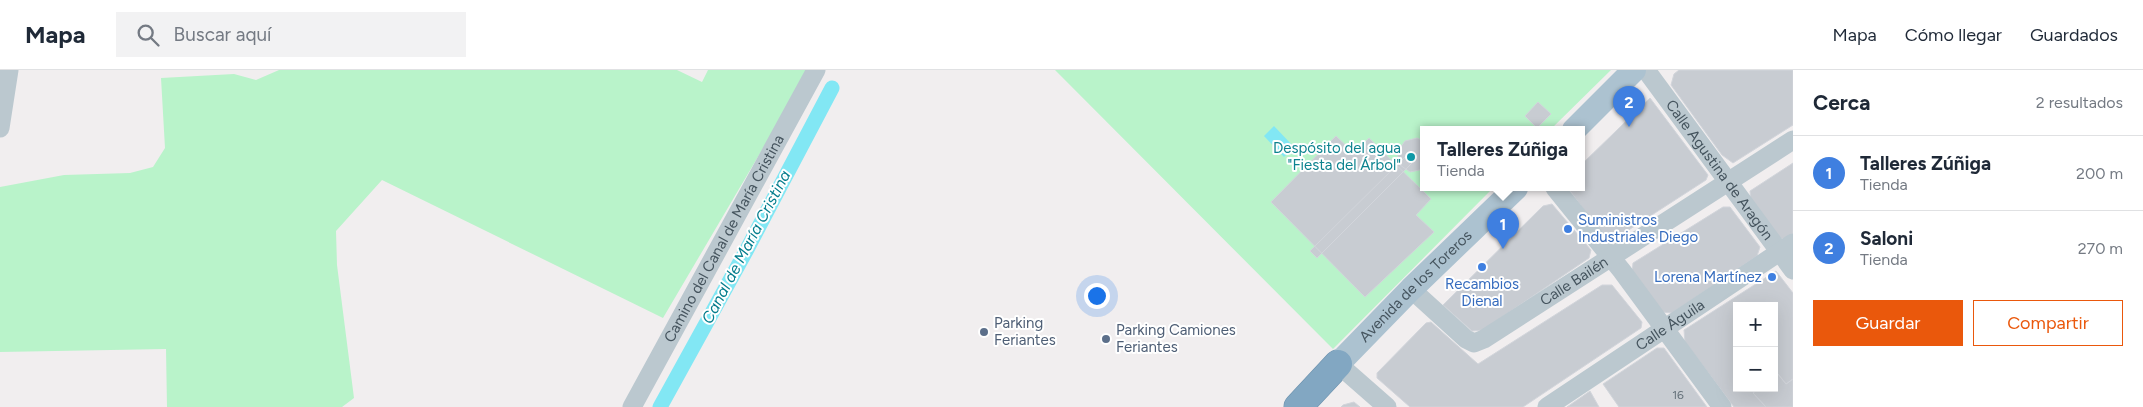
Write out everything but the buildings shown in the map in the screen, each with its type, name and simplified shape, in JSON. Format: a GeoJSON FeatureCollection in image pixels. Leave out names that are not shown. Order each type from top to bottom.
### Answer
{"type":"FeatureCollection","features":[{"type":"Feature","properties":{"kind":"highway"},"geometry":{"type":"LineString","coordinates":[[1298,407],[1338,364]]}},
{"type":"Feature","properties":{"kind":"main road"},"geometry":{"type":"LineString","coordinates":[[1578,126],[1634,70]]}},
{"type":"Feature","properties":{"kind":"main road","name":"Avenida de los Toreros"},"geometry":{"type":"LineString","coordinates":[[1338,364],[1411,289],[1513,191]]}},
{"type":"Feature","properties":{"kind":"street"},"geometry":{"type":"LineString","coordinates":[[0,128],[9,70]]}},
{"type":"Feature","properties":{"kind":"street","name":"Camino del Canal de María Cristina"},"geometry":{"type":"LineString","coordinates":[[632,407],[816,70]]}},
{"type":"Feature","properties":{"kind":"street","name":"Calle Agustina de Aragón"},"geometry":{"type":"LineString","coordinates":[[1646,70],[1729,181],[1786,248],[1793,270]]}},
{"type":"Feature","properties":{"kind":"street","name":"Calle Bailén"},"geometry":{"type":"LineString","coordinates":[[1411,289],[1466,339],[1474,343],[1484,339],[1612,259],[1793,140]]}},
{"type":"Feature","properties":{"kind":"street"},"geometry":{"type":"LineString","coordinates":[[1557,191],[1612,259],[1722,407]]}},
{"type":"Feature","properties":{"kind":"street","name":"Calle Águila"},"geometry":{"type":"LineString","coordinates":[[1547,407],[1786,248]]}},
{"type":"Feature","properties":{"kind":"street"},"geometry":{"type":"LineString","coordinates":[[1338,364],[1387,407]]}},
{"type":"Feature","properties":{"kind":"green space"},"geometry":{"type":"Polygon","coordinates":[[[279,70],[677,70],[702,82],[708,70],[809,70],[663,318],[382,180],[336,231],[337,265],[354,398],[342,407],[167,407],[166,349],[0,352],[0,187],[64,175],[130,173],[153,167],[165,148],[161,78],[234,74],[256,80],[279,70]]]}},
{"type":"Feature","properties":{"kind":"green space"},"geometry":{"type":"Polygon","coordinates":[[[1055,70],[1611,70],[1554,126],[1420,126],[1420,191],[1490,191],[1333,349],[1055,70]]]}},
{"type":"Feature","properties":{"kind":"water"},"geometry":{"type":"Polygon","coordinates":[[[1274,126],[1294,147],[1284,157],[1264,136],[1274,126]]]}},
{"type":"Feature","properties":{"kind":"waterway","name":"Canal de María Cristina"},"geometry":{"type":"LineString","coordinates":[[660,407],[745,253],[832,88]]}},
{"type":"Feature","properties":{"kind":"place","name":"Saloni"},"geometry":{"type":"Point","coordinates":[1629,127]}},
{"type":"Feature","properties":{"kind":"place","name":"Despósito del agua \"Fiesta del Árbol\""},"geometry":{"type":"Point","coordinates":[1411,157]}},
{"type":"Feature","properties":{"kind":"place","name":"Suministros Industriales Diego"},"geometry":{"type":"Point","coordinates":[1568,229]}},
{"type":"Feature","properties":{"kind":"place","name":"Talleres Zúñiga"},"geometry":{"type":"Point","coordinates":[1503,249]}},
{"type":"Feature","properties":{"kind":"place","name":"Recambios Dienal"},"geometry":{"type":"Point","coordinates":[1482,267]}},
{"type":"Feature","properties":{"kind":"place","name":"Lorena Martínez"},"geometry":{"type":"Point","coordinates":[1772,277]}},
{"type":"Feature","properties":{"kind":"place","name":"Parking Feriantes"},"geometry":{"type":"Point","coordinates":[984,332]}},
{"type":"Feature","properties":{"kind":"place","name":"Parking Camiones Feriantes"},"geometry":{"type":"Point","coordinates":[1106,339]}}]}
